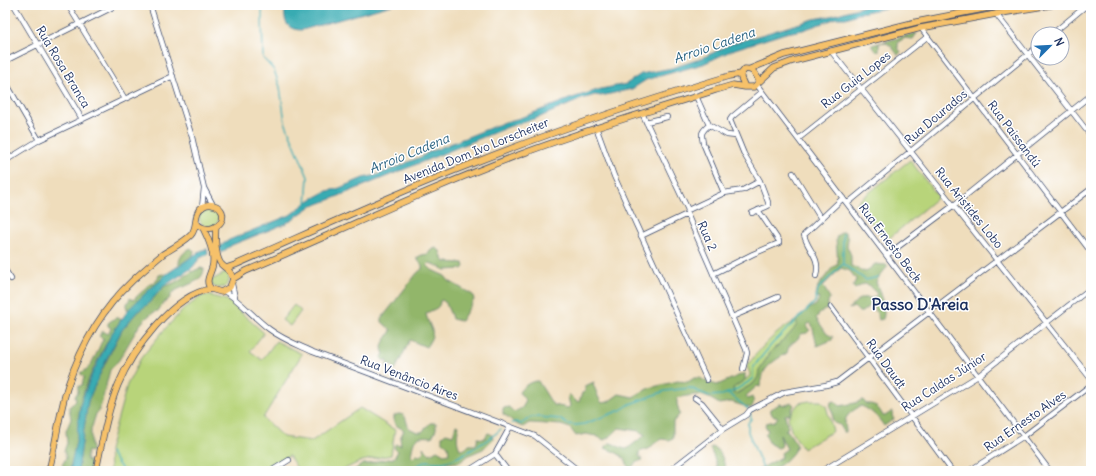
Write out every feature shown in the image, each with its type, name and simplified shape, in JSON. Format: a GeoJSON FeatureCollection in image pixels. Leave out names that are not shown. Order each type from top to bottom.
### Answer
{"type":"FeatureCollection","features":[{"type":"Feature","properties":{"kind":"main road","name":"Avenida Dom Ivo Lorscheiter"},"geometry":{"type":"LineString","coordinates":[[225,267],[235,265],[424,183],[518,146],[631,105],[721,78],[741,74],[746,69],[750,69],[784,55],[916,22],[1004,5]]}},
{"type":"Feature","properties":{"kind":"main road"},"geometry":{"type":"LineString","coordinates":[[758,84],[769,72],[782,64],[921,28],[1051,5]]}},
{"type":"Feature","properties":{"kind":"main road"},"geometry":{"type":"LineString","coordinates":[[750,69],[757,77],[758,84]]}},
{"type":"Feature","properties":{"kind":"main road"},"geometry":{"type":"LineString","coordinates":[[741,74],[745,87]]}},
{"type":"Feature","properties":{"kind":"main road","name":"Avenida Dom Ivo Lorscheiter"},"geometry":{"type":"LineString","coordinates":[[232,282],[246,271],[428,192],[522,154],[596,127],[733,85],[754,87],[758,84]]}},
{"type":"Feature","properties":{"kind":"main road"},"geometry":{"type":"LineString","coordinates":[[49,471],[68,385],[77,360],[91,334],[102,317],[123,291],[153,263],[191,235],[195,227],[196,217],[198,212],[202,208],[207,205],[213,205],[219,208],[222,214],[221,221],[210,229],[198,225],[196,222]]}},
{"type":"Feature","properties":{"kind":"main road"},"geometry":{"type":"LineString","coordinates":[[212,242],[216,226]]}},
{"type":"Feature","properties":{"kind":"main road"},"geometry":{"type":"LineString","coordinates":[[96,471],[109,411],[118,385],[133,357],[149,334],[170,312],[192,295],[202,290],[211,289],[217,292],[224,291],[232,282],[230,270],[216,258],[212,242],[204,228]]}},
{"type":"Feature","properties":{"kind":"main road"},"geometry":{"type":"LineString","coordinates":[[211,289],[208,284],[209,275],[213,262],[216,258]]}},
{"type":"Feature","properties":{"kind":"main road"},"geometry":{"type":"LineString","coordinates":[[211,270],[225,267]]}},
{"type":"Feature","properties":{"kind":"street","name":"Rua Rosa Branca"},"geometry":{"type":"LineString","coordinates":[[14,5],[82,119]]}},
{"type":"Feature","properties":{"kind":"street"},"geometry":{"type":"LineString","coordinates":[[68,5],[125,99]]}},
{"type":"Feature","properties":{"kind":"street"},"geometry":{"type":"LineString","coordinates":[[5,61],[117,5]]}},
{"type":"Feature","properties":{"kind":"street"},"geometry":{"type":"LineString","coordinates":[[150,5],[194,143],[204,188],[213,205]]}},
{"type":"Feature","properties":{"kind":"street"},"geometry":{"type":"LineString","coordinates":[[1062,26],[1087,5]]}},
{"type":"Feature","properties":{"kind":"street"},"geometry":{"type":"LineString","coordinates":[[996,14],[1091,136]]}},
{"type":"Feature","properties":{"kind":"street","name":"Rua Paissandú"},"geometry":{"type":"LineString","coordinates":[[921,28],[1091,252]]}},
{"type":"Feature","properties":{"kind":"street","name":"Rua Guia Lopes"},"geometry":{"type":"LineString","coordinates":[[798,139],[927,37]]}},
{"type":"Feature","properties":{"kind":"street","name":"Rua Aristides Lobo"},"geometry":{"type":"LineString","coordinates":[[831,51],[1091,379]]}},
{"type":"Feature","properties":{"kind":"street","name":"Rua Dourados"},"geometry":{"type":"LineString","coordinates":[[848,203],[1028,54]]}},
{"type":"Feature","properties":{"kind":"street"},"geometry":{"type":"LineString","coordinates":[[5,161],[39,140],[173,76]]}},
{"type":"Feature","properties":{"kind":"street"},"geometry":{"type":"LineString","coordinates":[[5,80],[39,140]]}},
{"type":"Feature","properties":{"kind":"street","name":"Rua Ernesto Beck"},"geometry":{"type":"LineString","coordinates":[[758,84],[762,92],[848,203],[1050,471]]}},
{"type":"Feature","properties":{"kind":"street"},"geometry":{"type":"LineString","coordinates":[[752,213],[768,206],[768,204],[760,181],[744,154],[730,120],[762,92]]}},
{"type":"Feature","properties":{"kind":"street"},"geometry":{"type":"LineString","coordinates":[[887,255],[954,205],[1091,95]]}},
{"type":"Feature","properties":{"kind":"street"},"geometry":{"type":"LineString","coordinates":[[696,96],[709,125],[727,135],[736,136]]}},
{"type":"Feature","properties":{"kind":"street","name":"Rua 2"},"geometry":{"type":"LineString","coordinates":[[642,113],[687,212],[746,349],[747,353],[743,369]]}},
{"type":"Feature","properties":{"kind":"street"},"geometry":{"type":"LineString","coordinates":[[646,122],[667,117]]}},
{"type":"Feature","properties":{"kind":"street"},"geometry":{"type":"LineString","coordinates":[[709,125],[702,131],[701,136],[724,193]]}},
{"type":"Feature","properties":{"kind":"street"},"geometry":{"type":"LineString","coordinates":[[596,127],[614,176],[707,380]]}},
{"type":"Feature","properties":{"kind":"street"},"geometry":{"type":"LineString","coordinates":[[793,173],[821,219]]}},
{"type":"Feature","properties":{"kind":"street"},"geometry":{"type":"LineString","coordinates":[[641,236],[724,193],[744,190],[760,181]]}},
{"type":"Feature","properties":{"kind":"street"},"geometry":{"type":"LineString","coordinates":[[202,208],[204,188]]}},
{"type":"Feature","properties":{"kind":"street"},"geometry":{"type":"LineString","coordinates":[[669,471],[749,411],[785,392],[838,382],[929,311],[1091,189]]}},
{"type":"Feature","properties":{"kind":"street"},"geometry":{"type":"LineString","coordinates":[[816,276],[818,269],[817,262],[804,235],[843,198]]}},
{"type":"Feature","properties":{"kind":"street"},"geometry":{"type":"LineString","coordinates":[[713,274],[778,243],[779,240],[758,210]]}},
{"type":"Feature","properties":{"kind":"street"},"geometry":{"type":"LineString","coordinates":[[5,270],[11,279]]}},
{"type":"Feature","properties":{"kind":"street","name":"Rua Venâncio Aires"},"geometry":{"type":"LineString","coordinates":[[232,282],[236,298]]}},
{"type":"Feature","properties":{"kind":"street","name":"Rua Caldas Júnior"},"geometry":{"type":"LineString","coordinates":[[825,470],[911,415],[978,376],[1091,288]]}},
{"type":"Feature","properties":{"kind":"street","name":"Rua Venâncio Aires"},"geometry":{"type":"LineString","coordinates":[[224,291],[236,298],[252,314],[274,332],[308,349],[535,436],[579,471]]}},
{"type":"Feature","properties":{"kind":"street"},"geometry":{"type":"LineString","coordinates":[[732,317],[778,297]]}},
{"type":"Feature","properties":{"kind":"street","name":"Rua Daudt"},"geometry":{"type":"LineString","coordinates":[[831,307],[952,471]]}},
{"type":"Feature","properties":{"kind":"street","name":"Rua Ernesto Alves"},"geometry":{"type":"LineString","coordinates":[[969,471],[1024,436],[1091,386]]}},
{"type":"Feature","properties":{"kind":"street"},"geometry":{"type":"LineString","coordinates":[[695,398],[702,403],[723,429]]}},
{"type":"Feature","properties":{"kind":"street"},"geometry":{"type":"LineString","coordinates":[[468,471],[495,454],[510,427]]}},
{"type":"Feature","properties":{"kind":"street"},"geometry":{"type":"LineString","coordinates":[[495,454],[508,471]]}},
{"type":"Feature","properties":{"kind":"street"},"geometry":{"type":"LineString","coordinates":[[271,471],[289,460]]}},
{"type":"Feature","properties":{"kind":"green space"},"geometry":{"type":"Polygon","coordinates":[[[917,33],[913,39],[905,38],[898,42],[898,48],[901,52],[898,55],[891,46],[885,42],[880,43],[917,33]]]}},
{"type":"Feature","properties":{"kind":"green space"},"geometry":{"type":"Polygon","coordinates":[[[879,43],[879,51],[876,51],[872,45],[879,43]]]}},
{"type":"Feature","properties":{"kind":"green space"},"geometry":{"type":"Polygon","coordinates":[[[910,160],[938,197],[886,241],[856,203],[910,160]]]}},
{"type":"Feature","properties":{"kind":"green space"},"geometry":{"type":"Polygon","coordinates":[[[209,207],[216,210],[219,217],[216,224],[209,227],[202,224],[199,217],[202,210],[209,207]]]}},
{"type":"Feature","properties":{"kind":"green space"},"geometry":{"type":"Polygon","coordinates":[[[842,232],[845,232],[848,239],[847,246],[851,255],[851,266],[866,272],[875,264],[888,266],[876,282],[881,295],[884,311],[883,319],[879,320],[877,313],[871,304],[862,312],[859,312],[854,307],[849,309],[860,299],[873,298],[877,294],[869,285],[864,284],[855,289],[853,287],[856,279],[850,271],[841,268],[823,286],[830,298],[828,301],[828,309],[822,311],[816,318],[827,334],[833,337],[832,340],[817,346],[812,325],[810,323],[807,325],[807,328],[810,330],[807,333],[801,334],[797,340],[789,346],[787,353],[768,366],[761,380],[760,387],[757,386],[746,396],[748,399],[753,398],[751,408],[731,402],[719,404],[708,397],[699,395],[677,398],[680,414],[673,422],[673,438],[669,440],[661,439],[650,448],[639,452],[639,456],[642,460],[635,463],[630,470],[626,461],[620,455],[605,448],[609,443],[627,449],[645,435],[639,431],[619,428],[611,436],[604,440],[596,436],[586,434],[576,436],[570,428],[561,425],[529,423],[523,427],[503,414],[503,408],[509,407],[514,412],[522,408],[526,401],[519,392],[527,384],[535,381],[538,381],[553,405],[568,408],[570,406],[568,397],[569,394],[579,402],[582,393],[585,392],[585,386],[594,382],[593,385],[602,403],[608,402],[619,394],[633,397],[649,388],[678,381],[688,382],[694,378],[700,378],[717,385],[745,373],[745,380],[733,388],[734,394],[738,393],[754,383],[758,377],[759,370],[773,349],[779,345],[780,342],[792,331],[797,324],[796,321],[805,311],[816,305],[819,299],[816,295],[818,286],[833,267],[838,264],[836,239],[842,232]]]}},
{"type":"Feature","properties":{"kind":"green space"},"geometry":{"type":"Polygon","coordinates":[[[191,248],[194,251],[193,255],[179,266],[179,260],[182,255],[191,248]]]}},
{"type":"Feature","properties":{"kind":"green space"},"geometry":{"type":"Polygon","coordinates":[[[436,248],[440,251],[445,262],[463,263],[464,267],[462,269],[445,270],[433,264],[429,263],[427,265],[432,270],[445,276],[449,281],[473,295],[474,300],[461,321],[452,319],[446,303],[442,300],[440,301],[437,308],[426,314],[432,330],[432,337],[426,347],[410,340],[395,370],[392,365],[386,367],[388,359],[384,361],[381,358],[384,354],[382,347],[391,330],[382,322],[382,318],[417,273],[422,269],[422,265],[416,258],[428,254],[431,250],[436,248]]]}},
{"type":"Feature","properties":{"kind":"green space"},"geometry":{"type":"Polygon","coordinates":[[[201,268],[204,269],[203,274],[197,281],[172,293],[170,298],[158,311],[152,313],[144,320],[119,360],[110,370],[101,405],[96,414],[91,430],[92,450],[91,452],[88,451],[86,459],[91,463],[90,471],[78,471],[88,401],[122,330],[137,312],[147,305],[164,286],[174,283],[191,272],[201,268]]]}},
{"type":"Feature","properties":{"kind":"green space"},"geometry":{"type":"Polygon","coordinates":[[[227,272],[229,280],[225,287],[217,288],[212,285],[210,281],[227,272]]]}},
{"type":"Feature","properties":{"kind":"green space"},"geometry":{"type":"Polygon","coordinates":[[[159,275],[165,275],[162,279],[147,291],[132,307],[127,309],[126,306],[130,298],[133,300],[147,286],[157,280],[159,275]]]}},
{"type":"Feature","properties":{"kind":"green space"},"geometry":{"type":"Polygon","coordinates":[[[207,295],[227,300],[264,333],[250,351],[262,360],[276,341],[302,354],[263,418],[283,437],[312,441],[360,408],[395,430],[391,455],[362,461],[340,471],[299,471],[289,456],[265,471],[110,471],[109,450],[127,385],[141,358],[184,309],[202,296],[207,295]]]}},
{"type":"Feature","properties":{"kind":"green space"},"geometry":{"type":"Polygon","coordinates":[[[294,305],[301,311],[290,326],[282,320],[294,305]]]}},
{"type":"Feature","properties":{"kind":"green space"},"geometry":{"type":"Polygon","coordinates":[[[115,318],[119,318],[121,320],[98,359],[88,380],[81,401],[77,438],[70,471],[58,471],[64,467],[62,465],[66,458],[64,451],[67,443],[66,431],[71,419],[69,407],[76,401],[75,396],[78,392],[78,387],[82,385],[84,377],[80,373],[91,364],[104,339],[99,336],[103,331],[108,334],[109,333],[111,328],[108,326],[108,323],[115,318]]]}},
{"type":"Feature","properties":{"kind":"green space"},"geometry":{"type":"Polygon","coordinates":[[[796,321],[797,324],[792,331],[780,342],[779,345],[773,349],[759,370],[758,377],[754,383],[735,394],[733,388],[749,377],[750,374],[747,366],[757,353],[776,334],[789,324],[796,321]]]}},
{"type":"Feature","properties":{"kind":"green space"},"geometry":{"type":"Polygon","coordinates":[[[863,400],[866,404],[872,404],[876,407],[883,416],[893,411],[892,416],[894,419],[884,426],[874,414],[861,406],[848,415],[845,419],[846,432],[844,432],[840,425],[834,423],[832,419],[833,413],[830,407],[831,402],[835,401],[840,406],[863,400]]]}},
{"type":"Feature","properties":{"kind":"green space"},"geometry":{"type":"Polygon","coordinates":[[[821,401],[826,406],[833,431],[803,449],[791,430],[788,417],[799,403],[821,401]]]}},
{"type":"Feature","properties":{"kind":"green space"},"geometry":{"type":"Polygon","coordinates":[[[792,403],[794,405],[790,414],[785,415],[788,428],[785,430],[787,430],[797,445],[795,449],[782,464],[767,471],[756,471],[782,457],[781,453],[787,449],[780,435],[782,444],[781,447],[778,448],[770,444],[765,434],[768,431],[765,425],[766,423],[775,421],[778,417],[772,415],[770,409],[780,404],[785,405],[792,403]]]}},
{"type":"Feature","properties":{"kind":"green space"},"geometry":{"type":"Polygon","coordinates":[[[398,414],[403,415],[406,418],[409,428],[417,432],[422,432],[430,423],[436,423],[436,429],[432,437],[418,438],[414,442],[411,455],[413,457],[416,454],[420,455],[424,452],[423,447],[430,454],[437,450],[444,454],[449,453],[448,446],[442,441],[442,436],[446,433],[453,435],[456,425],[459,426],[457,438],[460,449],[465,449],[469,445],[476,445],[478,438],[484,439],[488,433],[491,434],[493,439],[483,449],[469,455],[460,462],[417,468],[400,468],[390,471],[345,471],[354,470],[363,464],[394,458],[398,451],[394,446],[396,444],[401,445],[400,438],[404,430],[397,426],[394,422],[394,416],[398,414]]]}},
{"type":"Feature","properties":{"kind":"green space"},"geometry":{"type":"Polygon","coordinates":[[[710,448],[715,448],[722,456],[726,469],[723,471],[716,471],[717,466],[710,448]]]}},
{"type":"Feature","properties":{"kind":"water"},"geometry":{"type":"Polygon","coordinates":[[[285,5],[392,5],[302,30],[296,30],[288,26],[286,23],[285,5]]]}},
{"type":"Feature","properties":{"kind":"water","name":"Arroio Cadena"},"geometry":{"type":"Polygon","coordinates":[[[868,5],[901,5],[860,13],[846,18],[837,18],[803,30],[786,33],[735,49],[703,64],[646,80],[632,89],[601,96],[595,95],[582,99],[540,117],[508,127],[310,207],[287,223],[232,245],[221,253],[219,247],[229,240],[290,215],[310,200],[327,191],[337,189],[363,178],[377,175],[403,165],[427,153],[505,122],[520,118],[572,98],[601,89],[626,84],[641,74],[672,68],[700,59],[731,44],[814,19],[831,16],[868,5]]]}},
{"type":"Feature","properties":{"kind":"water"},"geometry":{"type":"Polygon","coordinates":[[[207,249],[208,254],[200,258],[192,268],[164,286],[147,305],[137,312],[122,330],[107,358],[88,401],[78,471],[70,471],[77,436],[81,402],[92,374],[112,333],[129,309],[165,275],[202,250],[207,249]]]}},
{"type":"Feature","properties":{"kind":"waterway"},"geometry":{"type":"LineString","coordinates":[[263,5],[263,58],[274,70],[280,87],[285,122],[308,177],[306,205]]}},
{"type":"Feature","properties":{"kind":"waterway"},"geometry":{"type":"LineString","coordinates":[[512,423],[516,422],[521,424],[531,417],[539,417],[560,419],[567,424],[584,424],[665,391],[690,388],[709,396],[722,395],[734,391],[753,379],[753,368],[758,361],[772,344],[815,302],[818,289],[843,264],[843,234]]}},
{"type":"Feature","properties":{"kind":"waterway"},"geometry":{"type":"LineString","coordinates":[[843,264],[866,280],[878,277]]}},
{"type":"Feature","properties":{"kind":"waterway"},"geometry":{"type":"LineString","coordinates":[[727,394],[731,395],[748,409]]}},
{"type":"Feature","properties":{"kind":"waterway"},"geometry":{"type":"LineString","coordinates":[[750,412],[751,419],[748,423],[748,432],[764,471]]}},
{"type":"Feature","properties":{"kind":"waterway"},"geometry":{"type":"LineString","coordinates":[[371,471],[394,465],[402,468],[412,468],[427,461],[449,461],[474,448],[501,429]]}},
{"type":"Feature","properties":{"kind":"waterway"},"geometry":{"type":"LineString","coordinates":[[110,452],[123,471]]}},
{"type":"Feature","properties":{"kind":"district","name":"Passo D'Areia"},"geometry":{"type":"Point","coordinates":[920,304]}}]}
